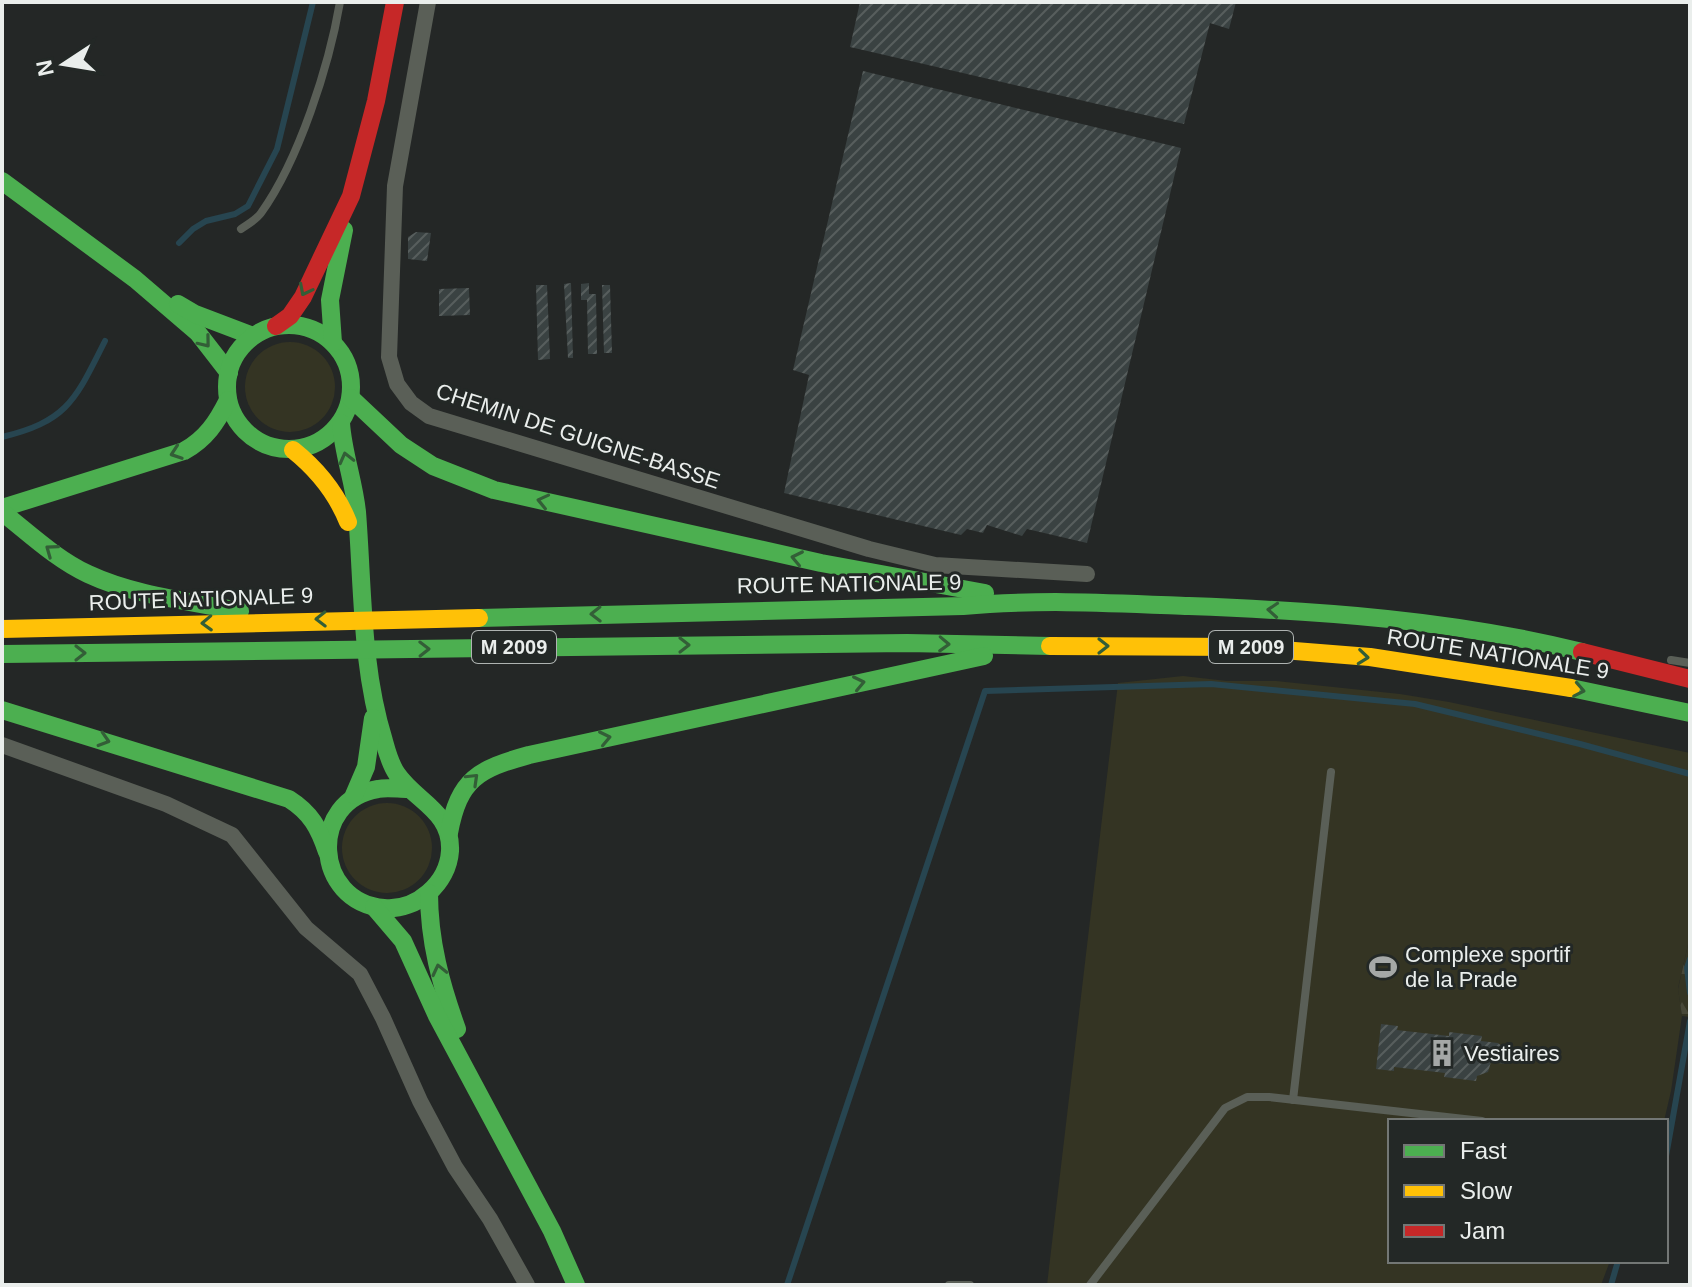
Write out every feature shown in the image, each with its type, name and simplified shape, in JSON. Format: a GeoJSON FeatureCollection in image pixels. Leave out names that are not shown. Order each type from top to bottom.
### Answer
{"type":"FeatureCollection","features":[{"type":"Feature","properties":{"kind":"main road"},"geometry":{"type":"LineString","coordinates":[[333,343],[329,304],[351,196],[376,101],[395,2]]}},
{"type":"Feature","properties":{"kind":"main road"},"geometry":{"type":"LineString","coordinates":[[2,181],[135,279],[198,333],[229,373]]}},
{"type":"Feature","properties":{"kind":"main road"},"geometry":{"type":"LineString","coordinates":[[341,423],[327,437],[311,446],[293,450],[275,448],[259,441],[245,431],[235,417],[228,400],[229,373],[234,359],[253,336],[290,316],[303,297],[351,196]]}},
{"type":"Feature","properties":{"kind":"main road"},"geometry":{"type":"LineString","coordinates":[[135,279],[195,314],[253,336]]}},
{"type":"Feature","properties":{"kind":"main road"},"geometry":{"type":"LineString","coordinates":[[276,326],[297,325],[317,331],[333,343],[345,359],[351,378],[351,398],[341,423],[341,441],[356,507],[374,709],[393,768],[408,789]]}},
{"type":"Feature","properties":{"kind":"main road"},"geometry":{"type":"LineString","coordinates":[[351,398],[401,445],[433,466],[494,490],[821,563],[981,591],[1010,601]]}},
{"type":"Feature","properties":{"kind":"main road"},"geometry":{"type":"LineString","coordinates":[[228,400],[213,428],[197,445],[2,510],[51,550],[98,578],[131,589],[285,620]]}},
{"type":"Feature","properties":{"kind":"main road"},"geometry":{"type":"LineString","coordinates":[[293,450],[318,470],[340,499],[358,549]]}},
{"type":"Feature","properties":{"kind":"main road","name":"ROUTE NATIONALE 9"},"geometry":{"type":"LineString","coordinates":[[2,629],[963,606],[1010,601],[1250,608],[1490,632],[1690,679]]}},
{"type":"Feature","properties":{"kind":"main road","name":"ROUTE NATIONALE 9"},"geometry":{"type":"LineString","coordinates":[[2,654],[907,643],[1244,647],[1370,657],[1541,682],[1690,713]]}},
{"type":"Feature","properties":{"kind":"main road"},"geometry":{"type":"LineString","coordinates":[[2,710],[289,799],[306,809],[317,823],[331,870],[341,887],[356,900],[374,907],[403,907],[429,893],[440,881],[447,866],[455,803],[466,783],[486,767],[1025,646]]}},
{"type":"Feature","properties":{"kind":"main road"},"geometry":{"type":"LineString","coordinates":[[354,795],[366,767],[374,709]]}},
{"type":"Feature","properties":{"kind":"main road"},"geometry":{"type":"LineString","coordinates":[[327,852],[328,835],[342,806],[354,795],[390,785],[426,798],[440,814],[449,833]]}},
{"type":"Feature","properties":{"kind":"main road"},"geometry":{"type":"LineString","coordinates":[[429,893],[431,932],[438,970],[450,1012],[488,1108]]}},
{"type":"Feature","properties":{"kind":"main road"},"geometry":{"type":"LineString","coordinates":[[374,907],[403,941],[437,1016],[552,1231],[576,1285]]}},
{"type":"Feature","properties":{"kind":"street","name":"CHEMIN DE GUIGNE-BASSE"},"geometry":{"type":"LineString","coordinates":[[428,2],[392,211],[389,357],[397,384],[411,403],[429,416],[869,549],[935,565],[1087,574]]}},
{"type":"Feature","properties":{"kind":"street"},"geometry":{"type":"LineString","coordinates":[[2,745],[166,804],[232,835],[306,928],[360,974],[455,1167],[490,1219],[527,1285]]}},
{"type":"Feature","properties":{"kind":"lane"},"geometry":{"type":"LineString","coordinates":[[241,229],[260,214],[288,167],[324,69],[340,2]]}},
{"type":"Feature","properties":{"kind":"lane"},"geometry":{"type":"LineString","coordinates":[[1613,659],[1642,658]]}},
{"type":"Feature","properties":{"kind":"lane"},"geometry":{"type":"LineString","coordinates":[[1656,658],[1690,663]]}},
{"type":"Feature","properties":{"kind":"lane"},"geometry":{"type":"LineString","coordinates":[[1293,1100],[1331,772]]}},
{"type":"Feature","properties":{"kind":"lane"},"geometry":{"type":"LineString","coordinates":[[1090,1285],[1225,1108],[1247,1097],[1464,1119]]}},
{"type":"Feature","properties":{"kind":"lane"},"geometry":{"type":"LineString","coordinates":[[949,1285],[970,1285]]}},
{"type":"Feature","properties":{"kind":"green space"},"geometry":{"type":"Polygon","coordinates":[[[290,342],[307,345],[322,355],[332,370],[335,387],[332,404],[322,419],[307,429],[290,432],[273,429],[258,419],[248,404],[245,387],[248,370],[258,355],[273,345],[290,342]]]}},
{"type":"Feature","properties":{"kind":"green space","name":"Complexe sportif de la Prade"},"geometry":{"type":"Polygon","coordinates":[[[1183,676],[1227,681],[1276,681],[1400,694],[1690,753],[1690,936],[1678,988],[1682,1016],[1664,1119],[1388,1119],[1388,1263],[1609,1263],[1601,1285],[1047,1285],[1118,683],[1183,676]]]}},
{"type":"Feature","properties":{"kind":"green space"},"geometry":{"type":"Polygon","coordinates":[[[387,803],[404,806],[419,816],[429,831],[432,848],[429,865],[419,880],[404,890],[387,893],[370,890],[355,880],[345,865],[342,848],[345,831],[355,816],[370,806],[387,803]]]}},
{"type":"Feature","properties":{"kind":"green space"},"geometry":{"type":"Polygon","coordinates":[[[1690,936],[1690,1017],[1682,1016],[1678,989],[1690,936]]]}},
{"type":"Feature","properties":{"kind":"building"},"geometry":{"type":"Polygon","coordinates":[[[860,2],[1236,2],[1229,29],[1210,23],[1184,124],[850,47],[860,2]]]}},
{"type":"Feature","properties":{"kind":"building"},"geometry":{"type":"Polygon","coordinates":[[[863,71],[1181,148],[1087,543],[1027,529],[1022,536],[987,525],[983,533],[967,529],[961,535],[784,493],[809,375],[793,370],[863,71]]]}},
{"type":"Feature","properties":{"kind":"building"},"geometry":{"type":"Polygon","coordinates":[[[416,232],[431,233],[427,261],[408,259],[408,237],[416,232]]]}},
{"type":"Feature","properties":{"kind":"building"},"geometry":{"type":"Polygon","coordinates":[[[571,283],[573,358],[568,358],[564,284],[571,283]]]}},
{"type":"Feature","properties":{"kind":"building"},"geometry":{"type":"Polygon","coordinates":[[[589,283],[589,294],[596,294],[597,354],[588,354],[587,300],[581,300],[581,284],[589,283]]]}},
{"type":"Feature","properties":{"kind":"building"},"geometry":{"type":"Polygon","coordinates":[[[536,285],[547,285],[550,359],[538,360],[536,285]]]}},
{"type":"Feature","properties":{"kind":"building"},"geometry":{"type":"Polygon","coordinates":[[[602,285],[610,285],[612,353],[604,353],[602,285]]]}},
{"type":"Feature","properties":{"kind":"building"},"geometry":{"type":"Polygon","coordinates":[[[469,288],[470,315],[439,316],[439,289],[469,288]]]}},
{"type":"Feature","properties":{"kind":"building","name":"Vestiaires"},"geometry":{"type":"Polygon","coordinates":[[[1381,1024],[1398,1026],[1397,1030],[1482,1036],[1481,1041],[1498,1043],[1504,1048],[1505,1064],[1491,1062],[1488,1072],[1477,1076],[1476,1081],[1444,1077],[1445,1073],[1394,1067],[1394,1071],[1376,1069],[1381,1024]]]}},
{"type":"Feature","properties":{"kind":"waterway"},"geometry":{"type":"LineString","coordinates":[[179,243],[206,221],[235,214],[248,206],[277,149],[313,2]]}},
{"type":"Feature","properties":{"kind":"waterway"},"geometry":{"type":"LineString","coordinates":[[2,437],[42,423],[68,404],[105,341]]}},
{"type":"Feature","properties":{"kind":"waterway"},"geometry":{"type":"LineString","coordinates":[[787,1285],[985,691],[1211,684],[1415,704],[1690,774]]}},
{"type":"Feature","properties":{"kind":"waterway"},"geometry":{"type":"LineString","coordinates":[[1690,959],[1687,968],[1690,993]]}},
{"type":"Feature","properties":{"kind":"waterway"},"geometry":{"type":"LineString","coordinates":[[1668,1145],[1690,1021]]}},
{"type":"Feature","properties":{"kind":"waterway"},"geometry":{"type":"LineString","coordinates":[[1611,1285],[1617,1263]]}},
{"type":"Feature","properties":{"kind":"traffic: fast"},"geometry":{"type":"LineString","coordinates":[[2,181],[135,279],[198,333],[229,373]]}},
{"type":"Feature","properties":{"kind":"traffic: fast"},"geometry":{"type":"LineString","coordinates":[[333,343],[330,300],[344,230]]}},
{"type":"Feature","properties":{"kind":"traffic: fast"},"geometry":{"type":"LineString","coordinates":[[178,304],[195,314],[253,336]]}},
{"type":"Feature","properties":{"kind":"traffic: fast"},"geometry":{"type":"LineString","coordinates":[[289,325],[313,330],[333,343],[346,363],[351,387],[346,411],[333,431],[313,444],[289,449],[265,444],[245,431],[232,411],[227,387],[232,363],[245,343],[265,330],[289,325]]}},
{"type":"Feature","properties":{"kind":"traffic: fast"},"geometry":{"type":"LineString","coordinates":[[351,398],[401,445],[433,466],[494,490],[821,563],[985,593]]}},
{"type":"Feature","properties":{"kind":"traffic: fast"},"geometry":{"type":"LineString","coordinates":[[2,508],[184,451],[210,429],[228,400]]}},
{"type":"Feature","properties":{"kind":"traffic: fast"},"geometry":{"type":"LineString","coordinates":[[341,423],[357,512],[364,628],[376,713],[395,770],[405,784],[439,816],[449,837],[450,851],[448,863],[437,884],[419,900],[396,908],[360,902],[343,888],[332,871],[328,850],[330,830],[339,811],[355,797],[381,788],[408,789]]}},
{"type":"Feature","properties":{"kind":"traffic: fast"},"geometry":{"type":"LineString","coordinates":[[2,512],[44,546],[88,574],[124,588],[240,611]]}},
{"type":"Feature","properties":{"kind":"traffic: fast"},"geometry":{"type":"LineString","coordinates":[[479,618],[1104,603],[1387,619],[1485,632],[1582,652]]}},
{"type":"Feature","properties":{"kind":"traffic: fast"},"geometry":{"type":"LineString","coordinates":[[2,654],[907,643],[1050,646]]}},
{"type":"Feature","properties":{"kind":"traffic: fast"},"geometry":{"type":"LineString","coordinates":[[449,833],[465,788],[484,772],[511,760],[984,656]]}},
{"type":"Feature","properties":{"kind":"traffic: fast"},"geometry":{"type":"LineString","coordinates":[[1571,688],[1690,713]]}},
{"type":"Feature","properties":{"kind":"traffic: fast"},"geometry":{"type":"LineString","coordinates":[[2,710],[289,799],[313,822],[327,852]]}},
{"type":"Feature","properties":{"kind":"traffic: fast"},"geometry":{"type":"LineString","coordinates":[[354,795],[366,767],[373,718]]}},
{"type":"Feature","properties":{"kind":"traffic: fast"},"geometry":{"type":"LineString","coordinates":[[429,893],[437,962],[457,1029]]}},
{"type":"Feature","properties":{"kind":"traffic: fast"},"geometry":{"type":"LineString","coordinates":[[374,907],[403,941],[437,1016],[552,1231],[576,1285]]}},
{"type":"Feature","properties":{"kind":"traffic: slow"},"geometry":{"type":"LineString","coordinates":[[293,450],[325,482],[348,522]]}},
{"type":"Feature","properties":{"kind":"traffic: slow"},"geometry":{"type":"LineString","coordinates":[[2,629],[479,618]]}},
{"type":"Feature","properties":{"kind":"traffic: slow"},"geometry":{"type":"LineString","coordinates":[[1050,646],[1244,647],[1370,657],[1571,688]]}},
{"type":"Feature","properties":{"kind":"traffic: jam"},"geometry":{"type":"LineString","coordinates":[[276,326],[290,316],[303,297],[351,196],[376,101],[395,2]]}},
{"type":"Feature","properties":{"kind":"traffic: jam"},"geometry":{"type":"LineString","coordinates":[[1582,652],[1690,679]]}},
{"type":"Feature","properties":{"kind":"place","name":"Complexe sportif de la Prade"},"geometry":{"type":"Point","coordinates":[1383,967]}},
{"type":"Feature","properties":{"kind":"place","name":"Vestiaires"},"geometry":{"type":"Point","coordinates":[1442,1053]}}]}
